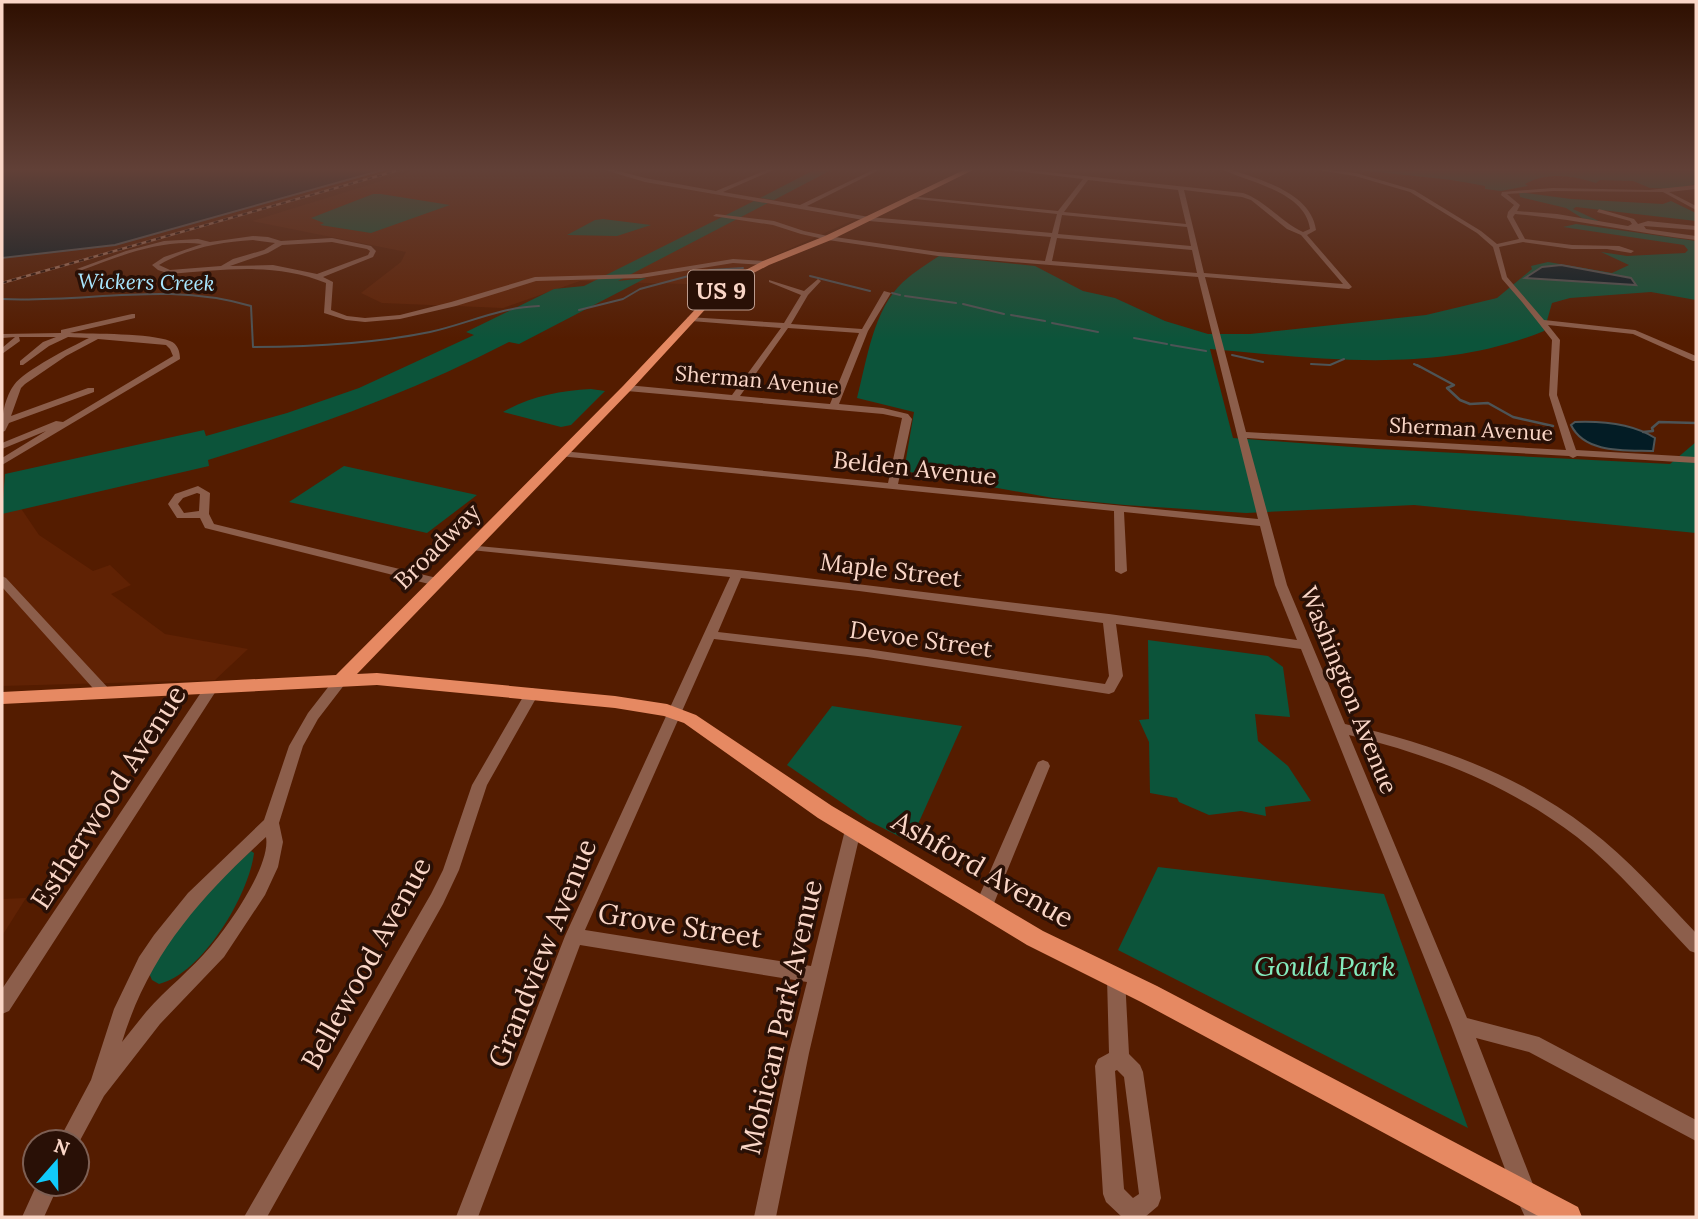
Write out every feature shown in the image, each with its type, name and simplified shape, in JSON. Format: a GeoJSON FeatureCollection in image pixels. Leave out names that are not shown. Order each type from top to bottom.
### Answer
{"type":"FeatureCollection","features":[{"type":"Feature","properties":{"kind":"main road","name":"US 9"},"geometry":{"type":"LineString","coordinates":[[828,239],[857,225]]}},
{"type":"Feature","properties":{"kind":"main road","name":"Broadway"},"geometry":{"type":"LineString","coordinates":[[341,680],[722,289],[762,265],[828,239]]}},
{"type":"Feature","properties":{"kind":"main road","name":"Ashford Avenue"},"geometry":{"type":"LineString","coordinates":[[341,680],[377,679],[532,693],[615,702],[677,713],[853,830],[983,908],[1531,1205],[1569,1217]]}},
{"type":"Feature","properties":{"kind":"main road"},"geometry":{"type":"LineString","coordinates":[[2,698],[341,680]]}},
{"type":"Feature","properties":{"kind":"street"},"geometry":{"type":"LineString","coordinates":[[780,225],[828,239],[938,254],[1349,286],[1303,234],[1285,225]]}},
{"type":"Feature","properties":{"kind":"street"},"geometry":{"type":"LineString","coordinates":[[937,225],[1194,248]]}},
{"type":"Feature","properties":{"kind":"street"},"geometry":{"type":"LineString","coordinates":[[1048,263],[1057,225]]}},
{"type":"Feature","properties":{"kind":"street"},"geometry":{"type":"LineString","coordinates":[[1178,225],[1190,226]]}},
{"type":"Feature","properties":{"kind":"street"},"geometry":{"type":"LineString","coordinates":[[1303,234],[1313,230],[1314,225]]}},
{"type":"Feature","properties":{"kind":"street"},"geometry":{"type":"LineString","coordinates":[[1467,225],[1496,246],[1504,278],[1556,340],[1553,395],[1573,455]]}},
{"type":"Feature","properties":{"kind":"street"},"geometry":{"type":"LineString","coordinates":[[1514,225],[1522,240]]}},
{"type":"Feature","properties":{"kind":"street"},"geometry":{"type":"LineString","coordinates":[[1605,225],[1696,238]]}},
{"type":"Feature","properties":{"kind":"street"},"geometry":{"type":"LineString","coordinates":[[1627,229],[1635,225]]}},
{"type":"Feature","properties":{"kind":"street"},"geometry":{"type":"LineString","coordinates":[[1640,225],[1644,231]]}},
{"type":"Feature","properties":{"kind":"street"},"geometry":{"type":"LineString","coordinates":[[1662,225],[1696,228]]}},
{"type":"Feature","properties":{"kind":"street","name":"Washington Avenue"},"geometry":{"type":"LineString","coordinates":[[1190,226],[1282,585],[1304,645],[1318,672],[1338,727],[1461,1025],[1531,1205]]}},
{"type":"Feature","properties":{"kind":"street"},"geometry":{"type":"LineString","coordinates":[[280,243],[272,238],[255,237],[213,244],[176,254],[155,265],[170,272],[275,270],[318,276],[330,282],[327,312],[365,320],[418,314],[535,279],[640,276],[737,262],[762,265]]}},
{"type":"Feature","properties":{"kind":"street"},"geometry":{"type":"LineString","coordinates":[[80,269],[123,254],[183,240],[199,240],[213,244]]}},
{"type":"Feature","properties":{"kind":"street"},"geometry":{"type":"LineString","coordinates":[[221,269],[229,263],[261,254],[280,243],[332,240],[369,247],[373,251],[371,256],[318,276]]}},
{"type":"Feature","properties":{"kind":"street"},"geometry":{"type":"LineString","coordinates":[[1496,246],[1522,240],[1610,249]]}},
{"type":"Feature","properties":{"kind":"street"},"geometry":{"type":"LineString","coordinates":[[771,281],[805,293]]}},
{"type":"Feature","properties":{"kind":"street"},"geometry":{"type":"LineString","coordinates":[[734,398],[805,293],[818,281]]}},
{"type":"Feature","properties":{"kind":"street"},"geometry":{"type":"LineString","coordinates":[[833,407],[864,331],[887,293]]}},
{"type":"Feature","properties":{"kind":"street"},"geometry":{"type":"LineString","coordinates":[[55,335],[132,316]]}},
{"type":"Feature","properties":{"kind":"street"},"geometry":{"type":"LineString","coordinates":[[691,319],[864,331]]}},
{"type":"Feature","properties":{"kind":"street"},"geometry":{"type":"LineString","coordinates":[[1543,322],[1635,332],[1696,359]]}},
{"type":"Feature","properties":{"kind":"street"},"geometry":{"type":"LineString","coordinates":[[2,352],[30,334]]}},
{"type":"Feature","properties":{"kind":"street"},"geometry":{"type":"LineString","coordinates":[[2,336],[126,336],[171,344],[177,357],[2,462]]}},
{"type":"Feature","properties":{"kind":"street"},"geometry":{"type":"LineString","coordinates":[[23,363],[46,344],[68,336]]}},
{"type":"Feature","properties":{"kind":"street"},"geometry":{"type":"LineString","coordinates":[[2,423],[17,387],[22,382],[95,337]]}},
{"type":"Feature","properties":{"kind":"street"},"geometry":{"type":"LineString","coordinates":[[2,342],[17,340]]}},
{"type":"Feature","properties":{"kind":"street","name":"Sherman Avenue"},"geometry":{"type":"LineString","coordinates":[[627,388],[883,411]]}},
{"type":"Feature","properties":{"kind":"street"},"geometry":{"type":"LineString","coordinates":[[2,423],[90,390]]}},
{"type":"Feature","properties":{"kind":"street"},"geometry":{"type":"LineString","coordinates":[[883,411],[907,419],[892,486]]}},
{"type":"Feature","properties":{"kind":"street"},"geometry":{"type":"LineString","coordinates":[[2,446],[45,427],[66,423]]}},
{"type":"Feature","properties":{"kind":"street","name":"Sherman Avenue"},"geometry":{"type":"LineString","coordinates":[[1243,435],[1696,460]]}},
{"type":"Feature","properties":{"kind":"street","name":"Belden Avenue"},"geometry":{"type":"LineString","coordinates":[[562,454],[1264,523]]}},
{"type":"Feature","properties":{"kind":"street"},"geometry":{"type":"LineString","coordinates":[[1119,509],[1121,571]]}},
{"type":"Feature","properties":{"kind":"street"},"geometry":{"type":"LineString","coordinates":[[204,514],[209,526],[437,582]]}},
{"type":"Feature","properties":{"kind":"street","name":"Maple Street"},"geometry":{"type":"LineString","coordinates":[[471,547],[738,573],[1109,618],[1304,645]]}},
{"type":"Feature","properties":{"kind":"street","name":"Grandview Avenue"},"geometry":{"type":"LineString","coordinates":[[467,1217],[574,936],[738,573]]}},
{"type":"Feature","properties":{"kind":"street"},"geometry":{"type":"LineString","coordinates":[[2,580],[105,693]]}},
{"type":"Feature","properties":{"kind":"street","name":"Devoe Street"},"geometry":{"type":"LineString","coordinates":[[711,635],[867,653],[1109,689],[1116,676],[1109,618]]}},
{"type":"Feature","properties":{"kind":"street"},"geometry":{"type":"LineString","coordinates":[[97,1089],[123,1009],[143,967],[160,941],[218,872],[271,822],[296,746],[313,716],[341,680]]}},
{"type":"Feature","properties":{"kind":"street","name":"Estherwood Avenue"},"geometry":{"type":"LineString","coordinates":[[2,1005],[211,688]]}},
{"type":"Feature","properties":{"kind":"street","name":"Bellewood Avenue"},"geometry":{"type":"LineString","coordinates":[[255,1217],[437,899],[451,870],[480,785],[532,693]]}},
{"type":"Feature","properties":{"kind":"street"},"geometry":{"type":"LineString","coordinates":[[1338,727],[1404,742],[1453,759],[1512,785],[1572,824],[1615,860],[1696,945]]}},
{"type":"Feature","properties":{"kind":"street"},"geometry":{"type":"LineString","coordinates":[[983,908],[1043,766]]}},
{"type":"Feature","properties":{"kind":"street"},"geometry":{"type":"LineString","coordinates":[[76,1128],[97,1089],[153,1018],[218,951],[259,890],[270,867],[275,842],[271,822]]}},
{"type":"Feature","properties":{"kind":"street","name":"Mohican Park Avenue"},"geometry":{"type":"LineString","coordinates":[[765,1217],[799,1053],[853,830]]}},
{"type":"Feature","properties":{"kind":"street","name":"Grove Street"},"geometry":{"type":"LineString","coordinates":[[574,936],[818,975]]}},
{"type":"Feature","properties":{"kind":"street"},"geometry":{"type":"LineString","coordinates":[[1116,978],[1119,1058],[1133,1072],[1150,1198],[1134,1215],[1114,1194],[1105,1066],[1119,1058]]}},
{"type":"Feature","properties":{"kind":"street"},"geometry":{"type":"LineString","coordinates":[[1461,1025],[1532,1044],[1696,1131]]}},
{"type":"Feature","properties":{"kind":"street"},"geometry":{"type":"LineString","coordinates":[[33,1217],[42,1198]]}},
{"type":"Feature","properties":{"kind":"shaded area"},"geometry":{"type":"Polygon","coordinates":[[[271,225],[843,225],[771,257],[719,285],[580,281],[503,308],[382,303],[361,293],[401,262],[406,252],[271,225]]]}},
{"type":"Feature","properties":{"kind":"shaded area"},"geometry":{"type":"Polygon","coordinates":[[[20,507],[39,535],[93,571],[110,565],[131,585],[111,594],[165,634],[248,649],[215,680],[2,686],[2,511],[20,507]]]}},
{"type":"Feature","properties":{"kind":"shaded area"},"geometry":{"type":"Polygon","coordinates":[[[26,898],[2,936],[2,899],[26,898]]]}},
{"type":"Feature","properties":{"kind":"green space"},"geometry":{"type":"Polygon","coordinates":[[[320,225],[394,225],[371,233],[320,225]]]}},
{"type":"Feature","properties":{"kind":"green space"},"geometry":{"type":"Polygon","coordinates":[[[586,225],[651,225],[617,236],[567,235],[586,225]]]}},
{"type":"Feature","properties":{"kind":"green space"},"geometry":{"type":"Polygon","coordinates":[[[706,225],[726,225],[618,281],[646,278],[519,344],[509,342],[436,377],[361,408],[208,460],[209,466],[2,514],[5,474],[204,430],[206,436],[287,413],[359,388],[474,335],[466,332],[554,289],[584,286],[706,225]]]}},
{"type":"Feature","properties":{"kind":"green space"},"geometry":{"type":"Polygon","coordinates":[[[1582,225],[1696,241],[1696,300],[1651,292],[1570,298],[1552,303],[1544,331],[1504,345],[1421,359],[1294,357],[1210,349],[1233,438],[1378,449],[1670,464],[1696,442],[1696,533],[1414,505],[1246,513],[1053,498],[904,471],[914,412],[857,398],[872,336],[893,293],[916,271],[939,256],[1035,266],[1083,291],[1115,298],[1165,321],[1208,334],[1250,334],[1426,315],[1497,298],[1532,269],[1531,266],[1548,262],[1612,273],[1629,265],[1601,252],[1627,256],[1685,253],[1688,250],[1684,245],[1563,227],[1582,225]]]}},
{"type":"Feature","properties":{"kind":"green space"},"geometry":{"type":"Polygon","coordinates":[[[591,389],[605,391],[571,425],[561,427],[503,412],[546,395],[591,389]]]}},
{"type":"Feature","properties":{"kind":"green space"},"geometry":{"type":"Polygon","coordinates":[[[344,466],[477,495],[427,533],[289,502],[344,466]]]}},
{"type":"Feature","properties":{"kind":"green space"},"geometry":{"type":"Polygon","coordinates":[[[1148,640],[1268,656],[1283,667],[1290,717],[1255,714],[1258,741],[1288,766],[1311,801],[1265,807],[1266,816],[1241,811],[1209,815],[1179,802],[1177,798],[1150,793],[1149,742],[1139,720],[1149,719],[1148,640]]]}},
{"type":"Feature","properties":{"kind":"green space"},"geometry":{"type":"Polygon","coordinates":[[[832,706],[962,726],[910,842],[867,820],[787,765],[832,706]]]}},
{"type":"Feature","properties":{"kind":"green space"},"geometry":{"type":"Polygon","coordinates":[[[251,851],[254,853],[243,890],[221,931],[191,965],[175,977],[159,984],[152,980],[149,973],[154,961],[206,892],[251,851]]]}},
{"type":"Feature","properties":{"kind":"green space","name":"Gould Park"},"geometry":{"type":"Polygon","coordinates":[[[1158,867],[1384,894],[1468,1128],[1118,950],[1158,867]]]}},
{"type":"Feature","properties":{"kind":"water"},"geometry":{"type":"Polygon","coordinates":[[[2,225],[187,225],[115,245],[2,258],[2,225]]]}},
{"type":"Feature","properties":{"kind":"water"},"geometry":{"type":"Polygon","coordinates":[[[1561,265],[1631,278],[1636,285],[1525,278],[1542,267],[1561,265]]]}},
{"type":"Feature","properties":{"kind":"water"},"geometry":{"type":"Polygon","coordinates":[[[1575,422],[1606,423],[1637,429],[1655,438],[1653,451],[1596,446],[1577,434],[1571,425],[1575,422]]]}},
{"type":"Feature","properties":{"kind":"waterway","name":"Wickers Creek"},"geometry":{"type":"LineString","coordinates":[[579,310],[623,299],[640,289],[711,270],[743,268]]}},
{"type":"Feature","properties":{"kind":"waterway"},"geometry":{"type":"LineString","coordinates":[[810,276],[870,291]]}},
{"type":"Feature","properties":{"kind":"waterway"},"geometry":{"type":"LineString","coordinates":[[892,293],[900,295]]}},
{"type":"Feature","properties":{"kind":"waterway","name":"Wickers Creek"},"geometry":{"type":"LineString","coordinates":[[2,299],[158,294],[219,299],[251,306],[253,347],[386,339],[444,329],[511,309],[539,306]]}},
{"type":"Feature","properties":{"kind":"waterway"},"geometry":{"type":"LineString","coordinates":[[905,296],[956,303]]}},
{"type":"Feature","properties":{"kind":"waterway"},"geometry":{"type":"LineString","coordinates":[[963,304],[1004,314]]}},
{"type":"Feature","properties":{"kind":"waterway"},"geometry":{"type":"LineString","coordinates":[[1011,315],[1045,321]]}},
{"type":"Feature","properties":{"kind":"waterway"},"geometry":{"type":"LineString","coordinates":[[1052,323],[1098,332]]}},
{"type":"Feature","properties":{"kind":"waterway"},"geometry":{"type":"LineString","coordinates":[[1134,338],[1167,344]]}},
{"type":"Feature","properties":{"kind":"waterway"},"geometry":{"type":"LineString","coordinates":[[1171,345],[1206,351]]}},
{"type":"Feature","properties":{"kind":"waterway"},"geometry":{"type":"LineString","coordinates":[[1232,355],[1263,362]]}},
{"type":"Feature","properties":{"kind":"waterway"},"geometry":{"type":"LineString","coordinates":[[1311,364],[1330,365],[1344,359]]}},
{"type":"Feature","properties":{"kind":"waterway"},"geometry":{"type":"LineString","coordinates":[[1414,364],[1420,367]]}},
{"type":"Feature","properties":{"kind":"waterway"},"geometry":{"type":"LineString","coordinates":[[1417,365],[1454,385],[1447,388],[1460,400],[1470,404],[1488,403],[1513,417],[1553,426]]}},
{"type":"Feature","properties":{"kind":"waterway"},"geometry":{"type":"LineString","coordinates":[[1643,432],[1653,431],[1652,428],[1659,422],[1696,423]]}},
{"type":"Feature","properties":{"kind":"railway"},"geometry":{"type":"LineString","coordinates":[[2,283],[206,225]]}}]}
